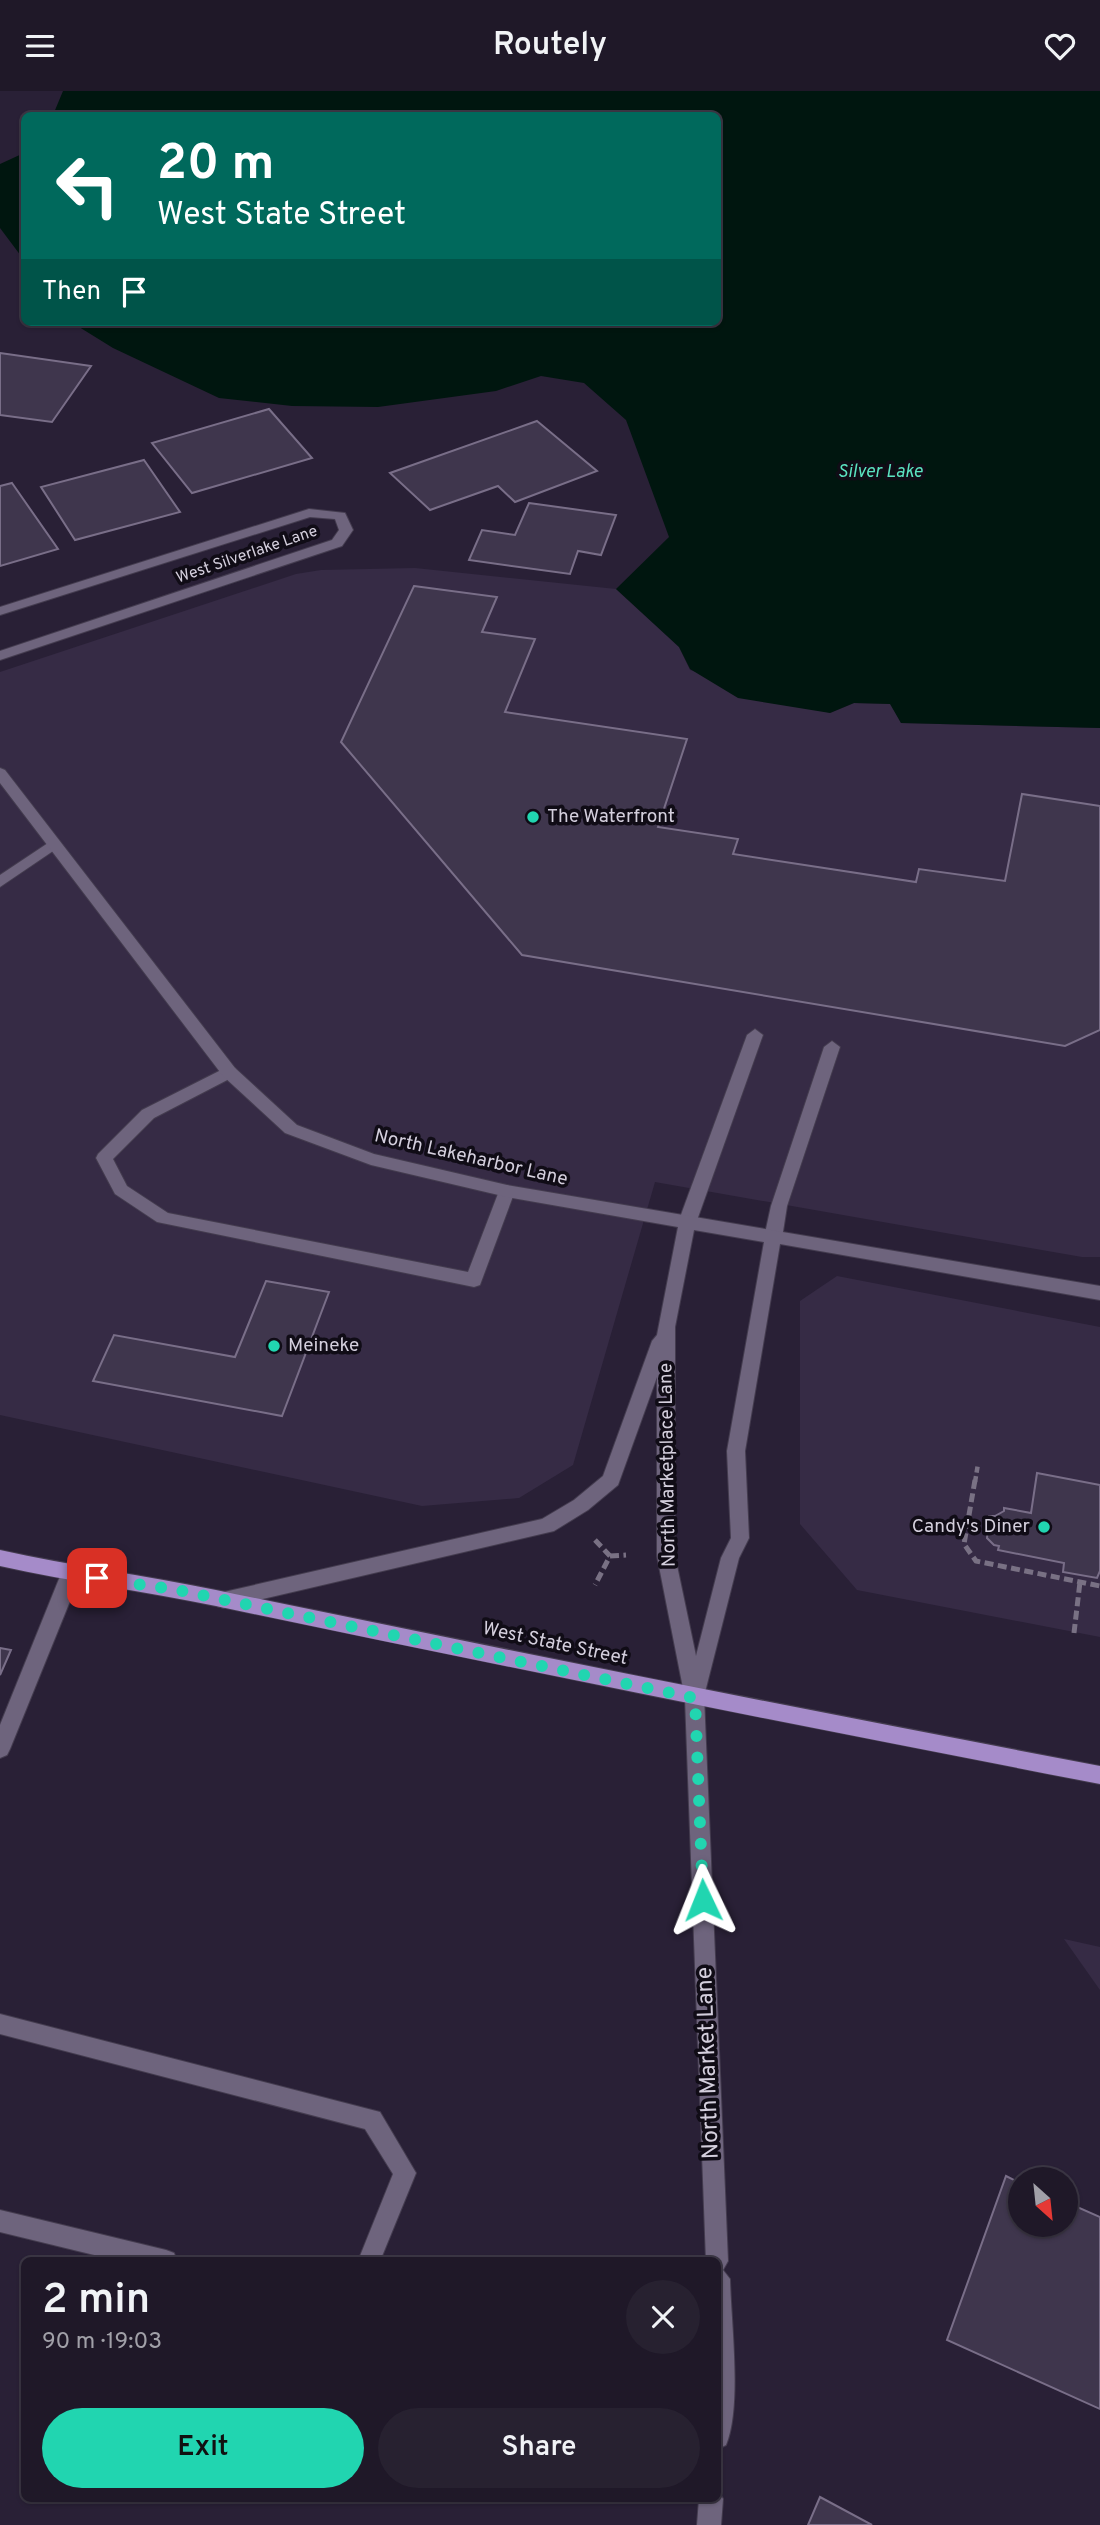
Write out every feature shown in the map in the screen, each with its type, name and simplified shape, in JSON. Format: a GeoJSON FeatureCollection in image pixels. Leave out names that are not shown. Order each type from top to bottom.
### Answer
{"type":"FeatureCollection","features":[{"type":"Feature","properties":{"kind":"main road","name":"West State Street"},"geometry":{"type":"LineString","coordinates":[[0,1558],[71,1574],[177,1590],[695,1698],[1100,1775]]}},
{"type":"Feature","properties":{"kind":"street","name":"West Silverlake Lane"},"geometry":{"type":"LineString","coordinates":[[0,611],[309,513],[340,516],[346,530],[337,543],[0,656]]}},
{"type":"Feature","properties":{"kind":"street","name":"North Lakeharbor Lane"},"geometry":{"type":"LineString","coordinates":[[0,773],[229,1072],[290,1129],[372,1159],[507,1191],[1100,1293]]}},
{"type":"Feature","properties":{"kind":"street"},"geometry":{"type":"LineString","coordinates":[[0,882],[54,844]]}},
{"type":"Feature","properties":{"kind":"street","name":"North Marketplace Lane"},"geometry":{"type":"LineString","coordinates":[[695,1698],[666,1556],[666,1327],[687,1223],[755,1035]]}},
{"type":"Feature","properties":{"kind":"street"},"geometry":{"type":"LineString","coordinates":[[695,1698],[730,1558],[740,1538],[736,1451],[779,1206],[832,1047]]}},
{"type":"Feature","properties":{"kind":"street"},"geometry":{"type":"LineString","coordinates":[[229,1072],[148,1114],[104,1158],[121,1190],[163,1218],[474,1280],[507,1191]]}},
{"type":"Feature","properties":{"kind":"street"},"geometry":{"type":"LineString","coordinates":[[225,1600],[547,1526],[581,1505],[611,1480],[666,1327]]}},
{"type":"Feature","properties":{"kind":"street"},"geometry":{"type":"LineString","coordinates":[[0,1749],[71,1574]]}},
{"type":"Feature","properties":{"kind":"street","name":"North Market Lane"},"geometry":{"type":"LineString","coordinates":[[695,1698],[717,2257]]}},
{"type":"Feature","properties":{"kind":"street"},"geometry":{"type":"LineString","coordinates":[[0,2024],[372,2120],[405,2173],[371,2257]]}},
{"type":"Feature","properties":{"kind":"street"},"geometry":{"type":"LineString","coordinates":[[0,2221],[149,2257]]}},
{"type":"Feature","properties":{"kind":"street"},"geometry":{"type":"LineString","coordinates":[[721,2364],[721,2404]]}},
{"type":"Feature","properties":{"kind":"street"},"geometry":{"type":"LineString","coordinates":[[709,2525],[711,2502]]}},
{"type":"Feature","properties":{"kind":"path"},"geometry":{"type":"LineString","coordinates":[[978,1464],[964,1544],[976,1561],[1100,1586]]}},
{"type":"Feature","properties":{"kind":"path"},"geometry":{"type":"LineString","coordinates":[[587,1531],[610,1556],[595,1585]]}},
{"type":"Feature","properties":{"kind":"path"},"geometry":{"type":"LineString","coordinates":[[1074,1633],[1080,1582]]}},
{"type":"Feature","properties":{"kind":"shaded area"},"geometry":{"type":"Polygon","coordinates":[[[415,568],[616,589],[679,647],[690,670],[830,713],[854,703],[891,704],[901,723],[1100,728],[1100,1257],[1082,1257],[655,1182],[573,1465],[519,1498],[422,1506],[0,1415],[0,672],[296,574],[321,570],[415,568]]]}},
{"type":"Feature","properties":{"kind":"shaded area"},"geometry":{"type":"Polygon","coordinates":[[[837,1276],[1100,1327],[1100,1637],[857,1590],[800,1524],[800,1301],[837,1276]]]}},
{"type":"Feature","properties":{"kind":"shaded area"},"geometry":{"type":"Polygon","coordinates":[[[1064,1939],[1100,1947],[1100,1990],[1064,1939]]]}},
{"type":"Feature","properties":{"kind":"water","name":"Silver Lake"},"geometry":{"type":"Polygon","coordinates":[[[63,91],[1100,91],[1100,728],[901,723],[890,704],[854,703],[830,713],[738,698],[690,669],[679,647],[616,589],[669,537],[626,420],[584,383],[541,376],[496,391],[378,407],[292,406],[219,398],[113,348],[77,326],[721,326],[721,112],[54,112],[63,91]]]}},
{"type":"Feature","properties":{"kind":"water"},"geometry":{"type":"Polygon","coordinates":[[[21,154],[21,256],[0,228],[0,164],[21,154]]]}},
{"type":"Feature","properties":{"kind":"building"},"geometry":{"type":"Polygon","coordinates":[[[0,353],[91,366],[52,422],[0,415],[0,353]]]}},
{"type":"Feature","properties":{"kind":"building"},"geometry":{"type":"Polygon","coordinates":[[[269,409],[312,458],[192,493],[152,443],[269,409]]]}},
{"type":"Feature","properties":{"kind":"building"},"geometry":{"type":"Polygon","coordinates":[[[537,421],[597,471],[515,502],[498,486],[430,510],[390,473],[537,421]]]}},
{"type":"Feature","properties":{"kind":"building"},"geometry":{"type":"Polygon","coordinates":[[[144,460],[180,512],[75,540],[41,487],[144,460]]]}},
{"type":"Feature","properties":{"kind":"building"},"geometry":{"type":"Polygon","coordinates":[[[12,483],[58,549],[0,566],[0,486],[12,483]]]}},
{"type":"Feature","properties":{"kind":"building"},"geometry":{"type":"Polygon","coordinates":[[[529,503],[616,515],[601,555],[578,551],[570,574],[469,560],[482,530],[515,535],[529,503]]]}},
{"type":"Feature","properties":{"kind":"building","name":"The Waterfront"},"geometry":{"type":"Polygon","coordinates":[[[414,586],[497,597],[482,632],[535,639],[505,712],[687,739],[658,827],[738,839],[733,854],[916,882],[919,869],[1005,881],[1022,794],[1100,806],[1100,1030],[1065,1046],[522,955],[341,742],[414,586]]]}},
{"type":"Feature","properties":{"kind":"building","name":"Meineke"},"geometry":{"type":"Polygon","coordinates":[[[266,1281],[329,1292],[282,1416],[93,1381],[114,1335],[235,1357],[266,1281]]]}},
{"type":"Feature","properties":{"kind":"building","name":"Candy's Diner"},"geometry":{"type":"Polygon","coordinates":[[[1037,1473],[1100,1485],[1100,1571],[1097,1578],[1063,1572],[1064,1563],[998,1550],[999,1546],[987,1538],[989,1516],[995,1516],[1004,1511],[1004,1508],[1031,1513],[1037,1473]]]}},
{"type":"Feature","properties":{"kind":"building"},"geometry":{"type":"Polygon","coordinates":[[[0,1648],[11,1650],[0,1675],[0,1648]]]}},
{"type":"Feature","properties":{"kind":"building"},"geometry":{"type":"Polygon","coordinates":[[[1006,2176],[1008,2237],[1078,2237],[1078,2207],[1100,2217],[1100,2409],[947,2340],[1006,2176]]]}},
{"type":"Feature","properties":{"kind":"building"},"geometry":{"type":"Polygon","coordinates":[[[820,2497],[872,2525],[808,2525],[820,2497]]]}},
{"type":"Feature","properties":{"kind":"place","name":"The Waterfront"},"geometry":{"type":"Point","coordinates":[533,817]}},
{"type":"Feature","properties":{"kind":"place","name":"Meineke"},"geometry":{"type":"Point","coordinates":[274,1346]}},
{"type":"Feature","properties":{"kind":"place","name":"Candy's Diner"},"geometry":{"type":"Point","coordinates":[1044,1527]}},
{"type":"Feature","properties":{"kind":"route"},"geometry":{"type":"LineString","coordinates":[[97,1578],[177,1590],[695,1698],[703,1900]]}}]}
